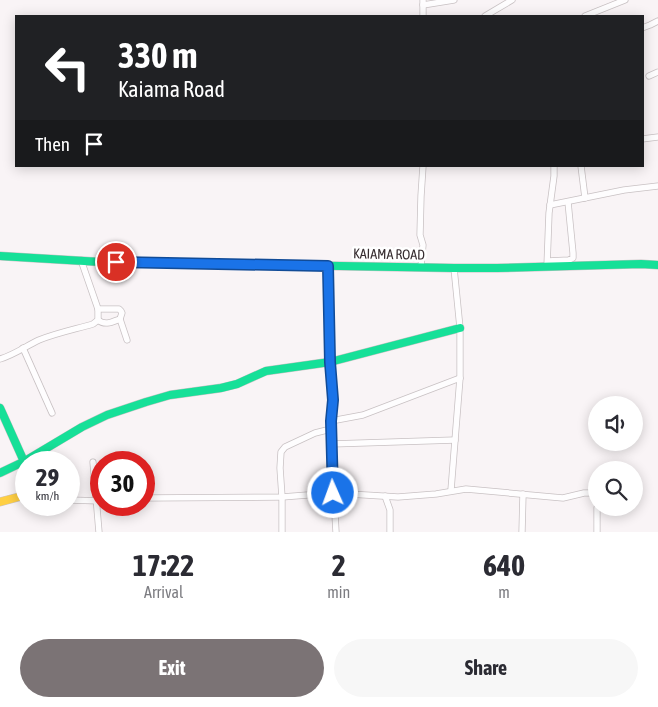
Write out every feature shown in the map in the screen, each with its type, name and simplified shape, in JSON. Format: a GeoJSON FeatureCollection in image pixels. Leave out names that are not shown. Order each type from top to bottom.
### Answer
{"type":"FeatureCollection","features":[{"type":"Feature","properties":{"kind":"main road","name":"KAIAMA ROAD"},"geometry":{"type":"LineString","coordinates":[[0,256],[164,264],[422,266],[454,268],[497,268],[547,264],[658,265]]}},
{"type":"Feature","properties":{"kind":"main road"},"geometry":{"type":"LineString","coordinates":[[45,451],[82,427],[107,415],[170,395],[221,388],[237,384],[266,371],[330,362],[460,328]]}},
{"type":"Feature","properties":{"kind":"main road"},"geometry":{"type":"LineString","coordinates":[[0,408],[19,451]]}},
{"type":"Feature","properties":{"kind":"main road"},"geometry":{"type":"LineString","coordinates":[[0,473],[15,468]]}},
{"type":"Feature","properties":{"kind":"main road"},"geometry":{"type":"LineString","coordinates":[[0,502],[15,498]]}},
{"type":"Feature","properties":{"kind":"street"},"geometry":{"type":"LineString","coordinates":[[422,3],[454,0]]}},
{"type":"Feature","properties":{"kind":"street"},"geometry":{"type":"LineString","coordinates":[[487,15],[512,0]]}},
{"type":"Feature","properties":{"kind":"street"},"geometry":{"type":"LineString","coordinates":[[588,15],[625,0]]}},
{"type":"Feature","properties":{"kind":"street"},"geometry":{"type":"LineString","coordinates":[[644,27],[658,21]]}},
{"type":"Feature","properties":{"kind":"street"},"geometry":{"type":"LineString","coordinates":[[649,76],[658,72]]}},
{"type":"Feature","properties":{"kind":"street"},"geometry":{"type":"LineString","coordinates":[[644,139],[658,137]]}},
{"type":"Feature","properties":{"kind":"street"},"geometry":{"type":"LineString","coordinates":[[422,167],[420,235],[423,245],[422,266]]}},
{"type":"Feature","properties":{"kind":"street"},"geometry":{"type":"LineString","coordinates":[[554,167],[549,213],[547,264],[573,258],[568,202]]}},
{"type":"Feature","properties":{"kind":"street"},"geometry":{"type":"LineString","coordinates":[[581,167],[585,198]]}},
{"type":"Feature","properties":{"kind":"street"},"geometry":{"type":"LineString","coordinates":[[550,205],[624,190],[658,186]]}},
{"type":"Feature","properties":{"kind":"street"},"geometry":{"type":"LineString","coordinates":[[82,260],[98,309],[98,320]]}},
{"type":"Feature","properties":{"kind":"street"},"geometry":{"type":"LineString","coordinates":[[328,266],[330,362],[333,400],[331,444],[336,532]]}},
{"type":"Feature","properties":{"kind":"street"},"geometry":{"type":"LineString","coordinates":[[451,490],[460,378],[460,328],[454,268]]}},
{"type":"Feature","properties":{"kind":"street"},"geometry":{"type":"LineString","coordinates":[[98,309],[119,309],[121,311],[120,319],[126,340]]}},
{"type":"Feature","properties":{"kind":"street"},"geometry":{"type":"LineString","coordinates":[[98,320],[107,324],[120,319]]}},
{"type":"Feature","properties":{"kind":"street"},"geometry":{"type":"LineString","coordinates":[[0,359],[10,356],[41,339],[93,324],[98,320]]}},
{"type":"Feature","properties":{"kind":"street"},"geometry":{"type":"LineString","coordinates":[[23,348],[52,412]]}},
{"type":"Feature","properties":{"kind":"street"},"geometry":{"type":"LineString","coordinates":[[331,421],[363,415],[460,378]]}},
{"type":"Feature","properties":{"kind":"street"},"geometry":{"type":"LineString","coordinates":[[282,532],[281,452],[285,447],[315,433],[331,429]]}},
{"type":"Feature","properties":{"kind":"street"},"geometry":{"type":"LineString","coordinates":[[331,444],[455,440]]}},
{"type":"Feature","properties":{"kind":"street"},"geometry":{"type":"LineString","coordinates":[[155,498],[282,497],[333,493],[407,496],[466,489],[563,498],[588,492]]}},
{"type":"Feature","properties":{"kind":"street"},"geometry":{"type":"LineString","coordinates":[[522,494],[522,532]]}},
{"type":"Feature","properties":{"kind":"street"},"geometry":{"type":"LineString","coordinates":[[386,496],[390,510],[390,532]]}},
{"type":"Feature","properties":{"kind":"street"},"geometry":{"type":"LineString","coordinates":[[99,516],[99,532]]}},
{"type":"Feature","properties":{"kind":"street"},"geometry":{"type":"LineString","coordinates":[[597,532],[598,516]]}},
{"type":"Feature","properties":{"kind":"traffic: fast"},"geometry":{"type":"LineString","coordinates":[[0,256],[101,262],[454,268],[658,265]]}},
{"type":"Feature","properties":{"kind":"traffic: fast"},"geometry":{"type":"LineString","coordinates":[[0,473],[25,461],[82,427],[107,415],[146,402],[170,395],[221,388],[237,384],[266,371],[330,362],[460,328]]}},
{"type":"Feature","properties":{"kind":"traffic: fast"},"geometry":{"type":"LineString","coordinates":[[0,408],[19,451]]}},
{"type":"Feature","properties":{"kind":"traffic: slow"},"geometry":{"type":"LineString","coordinates":[[0,502],[15,498]]}},
{"type":"Feature","properties":{"kind":"route"},"geometry":{"type":"LineString","coordinates":[[116,262],[328,266],[330,362],[333,400],[331,421],[333,493]]}}]}
